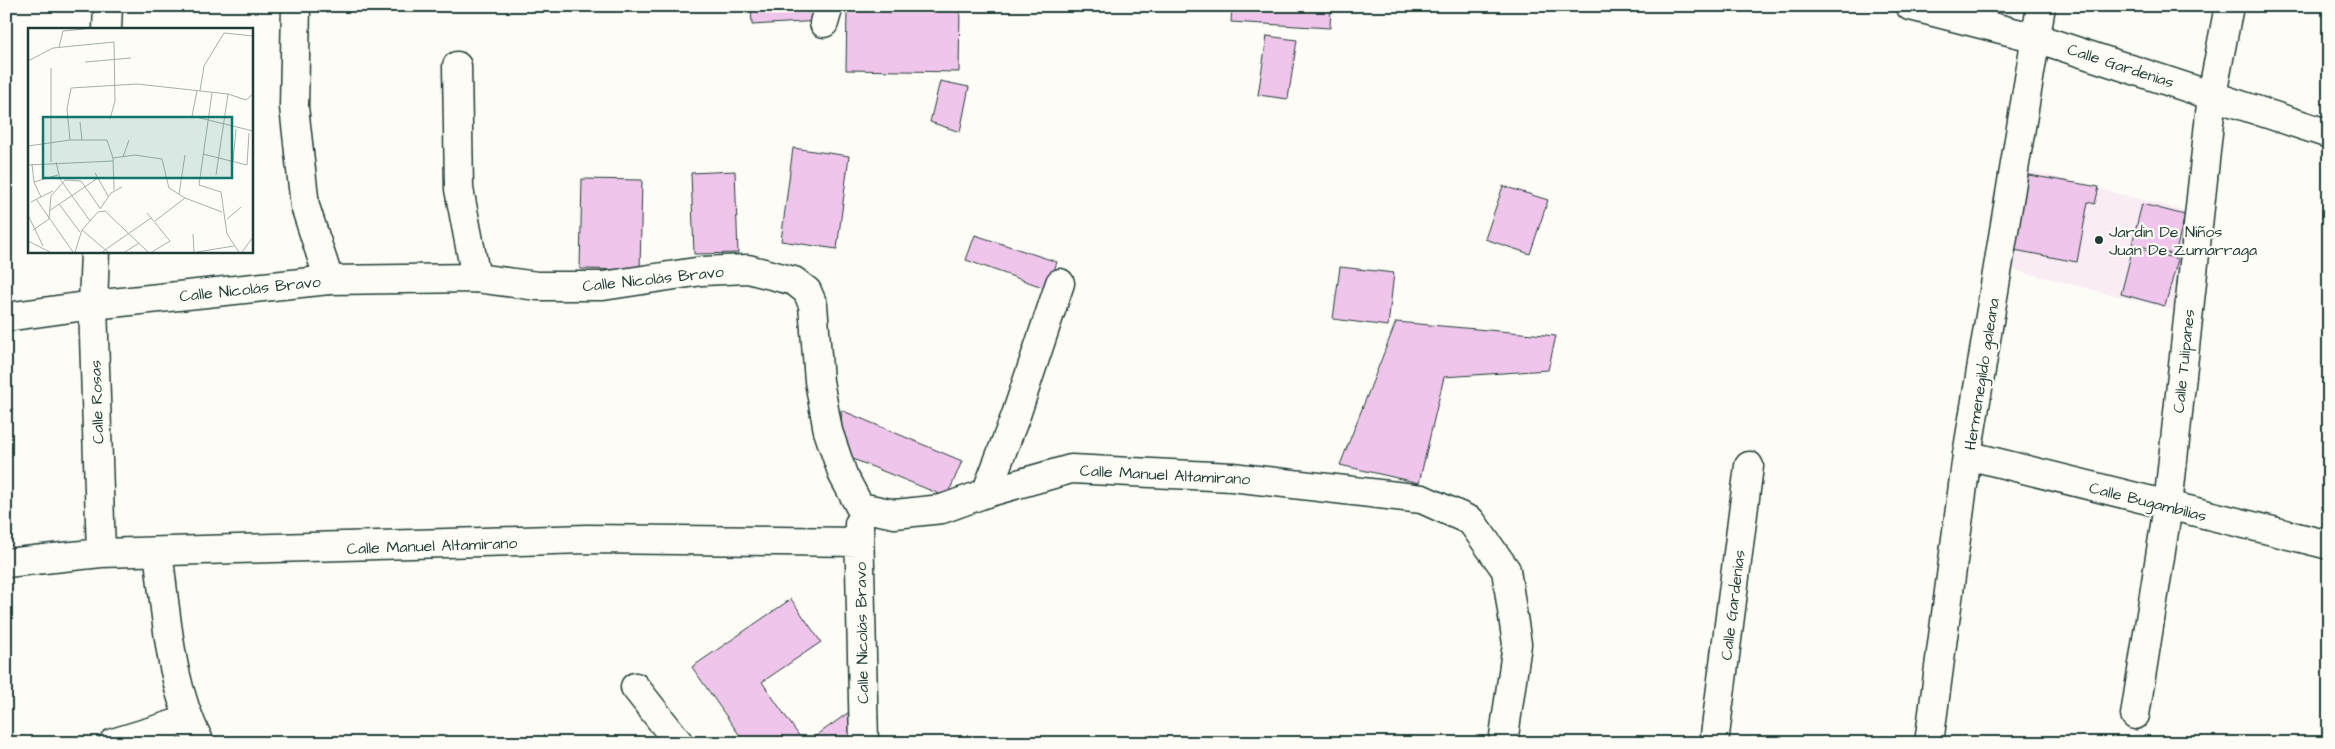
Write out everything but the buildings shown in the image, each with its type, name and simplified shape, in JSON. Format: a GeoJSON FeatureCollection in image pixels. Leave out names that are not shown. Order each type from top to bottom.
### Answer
{"type":"FeatureCollection","features":[{"type":"Feature","properties":{"kind":"street"},"geometry":{"type":"LineString","coordinates":[[107,28],[108,6]]}},
{"type":"Feature","properties":{"kind":"street"},"geometry":{"type":"LineString","coordinates":[[296,6],[294,107],[305,206],[329,280]]}},
{"type":"Feature","properties":{"kind":"street","name":"Calle Gardenias"},"geometry":{"type":"LineString","coordinates":[[1910,6],[2036,38],[2329,134]]}},
{"type":"Feature","properties":{"kind":"street","name":"Hermenegildo galeana"},"geometry":{"type":"LineString","coordinates":[[1929,743],[1967,454],[2041,6]]}},
{"type":"Feature","properties":{"kind":"street","name":"Calle Tulipanes"},"geometry":{"type":"LineString","coordinates":[[2135,715],[2168,506],[2212,95],[2229,6]]}},
{"type":"Feature","properties":{"kind":"street"},"geometry":{"type":"LineString","coordinates":[[457,66],[459,189],[476,278]]}},
{"type":"Feature","properties":{"kind":"street","name":"Calle Rosas"},"geometry":{"type":"LineString","coordinates":[[96,252],[93,305],[101,553]]}},
{"type":"Feature","properties":{"kind":"street","name":"Calle Nicolás Bravo"},"geometry":{"type":"LineString","coordinates":[[6,317],[93,305],[329,280],[476,278],[537,286],[603,286],[702,271],[748,269],[794,281],[807,291],[812,305],[819,382],[828,430],[843,475],[860,507],[859,542],[864,743]]}},
{"type":"Feature","properties":{"kind":"street"},"geometry":{"type":"LineString","coordinates":[[986,493],[1016,415],[1060,283]]}},
{"type":"Feature","properties":{"kind":"street","name":"Calle Bugambilias"},"geometry":{"type":"LineString","coordinates":[[1967,454],[2329,546]]}},
{"type":"Feature","properties":{"kind":"street","name":"Calle Gardenias"},"geometry":{"type":"LineString","coordinates":[[1714,743],[1749,466]]}},
{"type":"Feature","properties":{"kind":"street","name":"Calle Manuel Altamirano"},"geometry":{"type":"LineString","coordinates":[[860,507],[895,514],[942,509],[986,493],[1071,469],[1128,470],[1232,477],[1422,499],[1471,521],[1506,570],[1517,644],[1503,743]]}},
{"type":"Feature","properties":{"kind":"street","name":"Calle Manuel Altamirano"},"geometry":{"type":"LineString","coordinates":[[6,563],[101,553],[587,539],[859,542]]}},
{"type":"Feature","properties":{"kind":"street"},"geometry":{"type":"LineString","coordinates":[[113,743],[194,731],[173,668],[158,552]]}},
{"type":"Feature","properties":{"kind":"street"},"geometry":{"type":"LineString","coordinates":[[635,687],[679,743]]}},
{"type":"Feature","properties":{"kind":"shaded area","name":"Jardin De Niños Juan De Zumarraga"},"geometry":{"type":"Polygon","coordinates":[[[2019,168],[2194,213],[2178,311],[2003,267],[2019,168]]]}},
{"type":"Feature","properties":{"kind":"place","name":"Jardin De Niños Juan De Zumarraga"},"geometry":{"type":"Point","coordinates":[2099,240]}}]}
